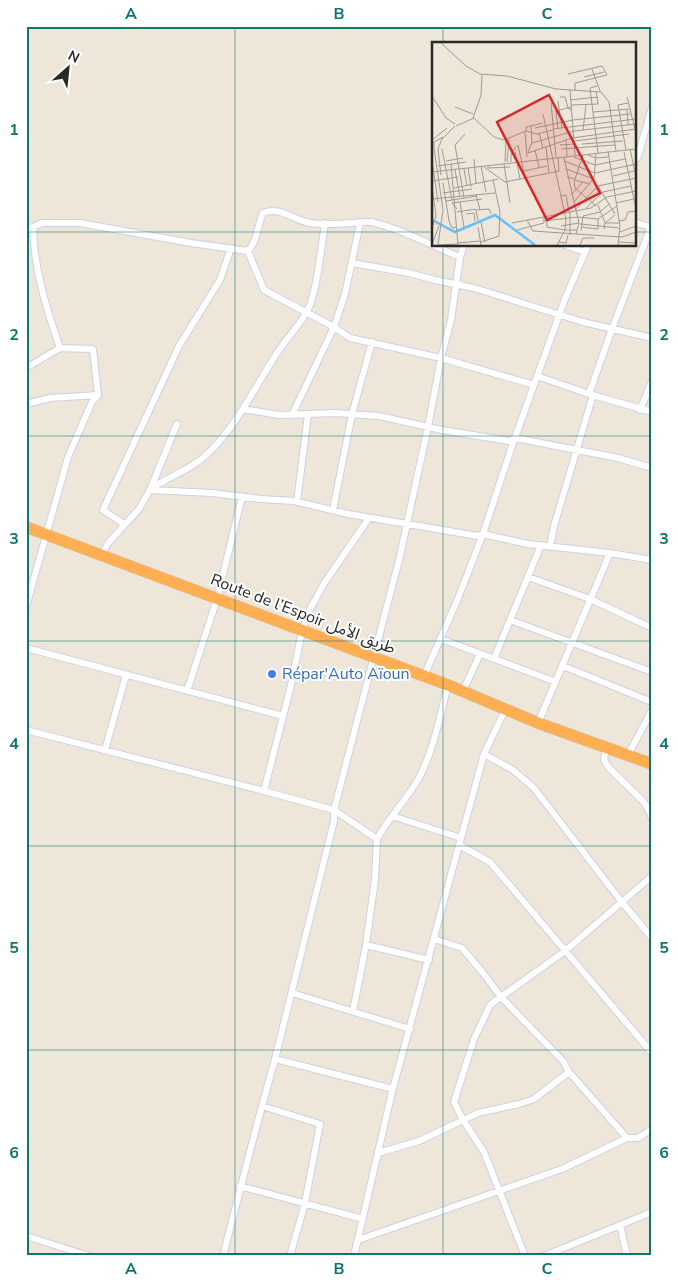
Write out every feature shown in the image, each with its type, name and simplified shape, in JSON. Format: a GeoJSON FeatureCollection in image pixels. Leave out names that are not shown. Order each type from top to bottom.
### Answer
{"type":"FeatureCollection","features":[{"type":"Feature","properties":{"kind":"highway","name":"Route de l’Espoir طريق الأمل"},"geometry":{"type":"LineString","coordinates":[[26,526],[448,685],[538,723],[652,764]]}},
{"type":"Feature","properties":{"kind":"street"},"geometry":{"type":"LineString","coordinates":[[636,159],[652,107]]}},
{"type":"Feature","properties":{"kind":"street"},"geometry":{"type":"LineString","coordinates":[[248,251],[256,240],[259,221],[263,214],[270,211],[289,214],[299,220],[310,223],[369,222],[410,234],[432,244]]}},
{"type":"Feature","properties":{"kind":"street"},"geometry":{"type":"LineString","coordinates":[[292,415],[334,327],[345,294],[360,222]]}},
{"type":"Feature","properties":{"kind":"street"},"geometry":{"type":"LineString","coordinates":[[550,546],[591,395],[612,329],[651,225],[636,222]]}},
{"type":"Feature","properties":{"kind":"street"},"geometry":{"type":"LineString","coordinates":[[26,230],[42,223],[80,223],[191,244],[248,251]]}},
{"type":"Feature","properties":{"kind":"street"},"geometry":{"type":"LineString","coordinates":[[150,490],[204,458],[226,433],[243,409],[312,300],[325,223]]}},
{"type":"Feature","properties":{"kind":"street"},"geometry":{"type":"LineString","coordinates":[[26,237],[33,227]]}},
{"type":"Feature","properties":{"kind":"street"},"geometry":{"type":"LineString","coordinates":[[33,227],[34,252],[41,287],[48,315],[60,348]]}},
{"type":"Feature","properties":{"kind":"street"},"geometry":{"type":"LineString","coordinates":[[436,246],[460,257]]}},
{"type":"Feature","properties":{"kind":"street"},"geometry":{"type":"LineString","coordinates":[[223,1256],[240,1186],[276,1060],[334,821],[334,810],[407,525],[464,246]]}},
{"type":"Feature","properties":{"kind":"street"},"geometry":{"type":"LineString","coordinates":[[568,246],[585,252]]}},
{"type":"Feature","properties":{"kind":"street"},"geometry":{"type":"LineString","coordinates":[[424,676],[441,639],[483,534],[515,438],[560,314],[588,246]]}},
{"type":"Feature","properties":{"kind":"street"},"geometry":{"type":"LineString","coordinates":[[124,524],[103,510],[179,346],[220,280],[231,248]]}},
{"type":"Feature","properties":{"kind":"street"},"geometry":{"type":"LineString","coordinates":[[248,251],[264,290],[334,327],[350,338],[440,358],[534,386]]}},
{"type":"Feature","properties":{"kind":"street"},"geometry":{"type":"LineString","coordinates":[[352,263],[409,273],[488,292],[583,322],[652,338]]}},
{"type":"Feature","properties":{"kind":"street"},"geometry":{"type":"LineString","coordinates":[[333,510],[352,414],[372,342]]}},
{"type":"Feature","properties":{"kind":"street"},"geometry":{"type":"LineString","coordinates":[[26,368],[60,348],[93,349],[98,395],[92,402],[68,457],[26,607]]}},
{"type":"Feature","properties":{"kind":"street"},"geometry":{"type":"LineString","coordinates":[[538,376],[591,395],[652,412]]}},
{"type":"Feature","properties":{"kind":"street"},"geometry":{"type":"LineString","coordinates":[[640,410],[652,381]]}},
{"type":"Feature","properties":{"kind":"street"},"geometry":{"type":"LineString","coordinates":[[26,404],[50,398],[98,395]]}},
{"type":"Feature","properties":{"kind":"street"},"geometry":{"type":"LineString","coordinates":[[243,409],[279,415],[352,414],[380,416],[509,441],[515,438],[618,458],[652,468]]}},
{"type":"Feature","properties":{"kind":"street"},"geometry":{"type":"LineString","coordinates":[[297,502],[308,414]]}},
{"type":"Feature","properties":{"kind":"street"},"geometry":{"type":"LineString","coordinates":[[102,555],[109,542],[139,509],[150,490],[177,424]]}},
{"type":"Feature","properties":{"kind":"street"},"geometry":{"type":"LineString","coordinates":[[150,490],[212,493],[297,502],[407,525],[478,536],[483,534],[528,544],[610,552],[652,560]]}},
{"type":"Feature","properties":{"kind":"street"},"geometry":{"type":"LineString","coordinates":[[187,691],[217,599],[242,497]]}},
{"type":"Feature","properties":{"kind":"street"},"geometry":{"type":"LineString","coordinates":[[264,791],[302,631],[310,609],[369,518]]}},
{"type":"Feature","properties":{"kind":"street"},"geometry":{"type":"LineString","coordinates":[[494,659],[541,545]]}},
{"type":"Feature","properties":{"kind":"street"},"geometry":{"type":"LineString","coordinates":[[538,723],[610,552]]}},
{"type":"Feature","properties":{"kind":"street"},"geometry":{"type":"LineString","coordinates":[[528,577],[590,599],[652,628]]}},
{"type":"Feature","properties":{"kind":"street"},"geometry":{"type":"LineString","coordinates":[[510,620],[652,672]]}},
{"type":"Feature","properties":{"kind":"street"},"geometry":{"type":"LineString","coordinates":[[441,639],[556,682]]}},
{"type":"Feature","properties":{"kind":"street"},"geometry":{"type":"LineString","coordinates":[[26,648],[283,716]]}},
{"type":"Feature","properties":{"kind":"street"},"geometry":{"type":"LineString","coordinates":[[463,691],[480,654]]}},
{"type":"Feature","properties":{"kind":"street"},"geometry":{"type":"LineString","coordinates":[[563,666],[652,702]]}},
{"type":"Feature","properties":{"kind":"street"},"geometry":{"type":"LineString","coordinates":[[105,750],[126,675]]}},
{"type":"Feature","properties":{"kind":"street"},"geometry":{"type":"LineString","coordinates":[[353,1011],[366,945],[375,880],[377,839],[418,779],[431,754],[448,685]]}},
{"type":"Feature","properties":{"kind":"street"},"geometry":{"type":"LineString","coordinates":[[354,1256],[393,1089],[484,754],[505,710]]}},
{"type":"Feature","properties":{"kind":"street"},"geometry":{"type":"LineString","coordinates":[[628,755],[652,710]]}},
{"type":"Feature","properties":{"kind":"street"},"geometry":{"type":"LineString","coordinates":[[26,730],[334,810],[377,839]]}},
{"type":"Feature","properties":{"kind":"street"},"geometry":{"type":"LineString","coordinates":[[606,747],[604,760],[609,768],[642,800],[649,810],[652,819]]}},
{"type":"Feature","properties":{"kind":"street"},"geometry":{"type":"LineString","coordinates":[[484,754],[513,770],[534,788],[652,938]]}},
{"type":"Feature","properties":{"kind":"street"},"geometry":{"type":"LineString","coordinates":[[392,816],[460,842],[490,862],[652,1053]]}},
{"type":"Feature","properties":{"kind":"street"},"geometry":{"type":"LineString","coordinates":[[525,1256],[484,1152],[463,1120],[454,1102],[459,1085],[490,1005],[565,951],[652,876]]}},
{"type":"Feature","properties":{"kind":"street"},"geometry":{"type":"LineString","coordinates":[[434,939],[462,948],[484,973],[501,998],[563,1061],[569,1072],[627,1138]]}},
{"type":"Feature","properties":{"kind":"street"},"geometry":{"type":"LineString","coordinates":[[366,945],[428,960]]}},
{"type":"Feature","properties":{"kind":"street"},"geometry":{"type":"LineString","coordinates":[[292,993],[410,1029]]}},
{"type":"Feature","properties":{"kind":"street"},"geometry":{"type":"LineString","coordinates":[[276,1060],[393,1089]]}},
{"type":"Feature","properties":{"kind":"street"},"geometry":{"type":"LineString","coordinates":[[378,1153],[419,1141],[478,1112],[519,1104],[534,1098],[569,1072]]}},
{"type":"Feature","properties":{"kind":"street"},"geometry":{"type":"LineString","coordinates":[[262,1106],[320,1124],[305,1203],[290,1256]]}},
{"type":"Feature","properties":{"kind":"street"},"geometry":{"type":"LineString","coordinates":[[358,1240],[562,1169],[627,1138],[638,1138],[652,1129]]}},
{"type":"Feature","properties":{"kind":"street"},"geometry":{"type":"LineString","coordinates":[[240,1186],[363,1219]]}},
{"type":"Feature","properties":{"kind":"street"},"geometry":{"type":"LineString","coordinates":[[544,1256],[652,1212]]}},
{"type":"Feature","properties":{"kind":"street"},"geometry":{"type":"LineString","coordinates":[[620,1225],[627,1256]]}},
{"type":"Feature","properties":{"kind":"street"},"geometry":{"type":"LineString","coordinates":[[26,1236],[89,1256]]}},
{"type":"Feature","properties":{"kind":"place","name":"Répar'Auto Aïoun"},"geometry":{"type":"Point","coordinates":[272,674]}}]}
